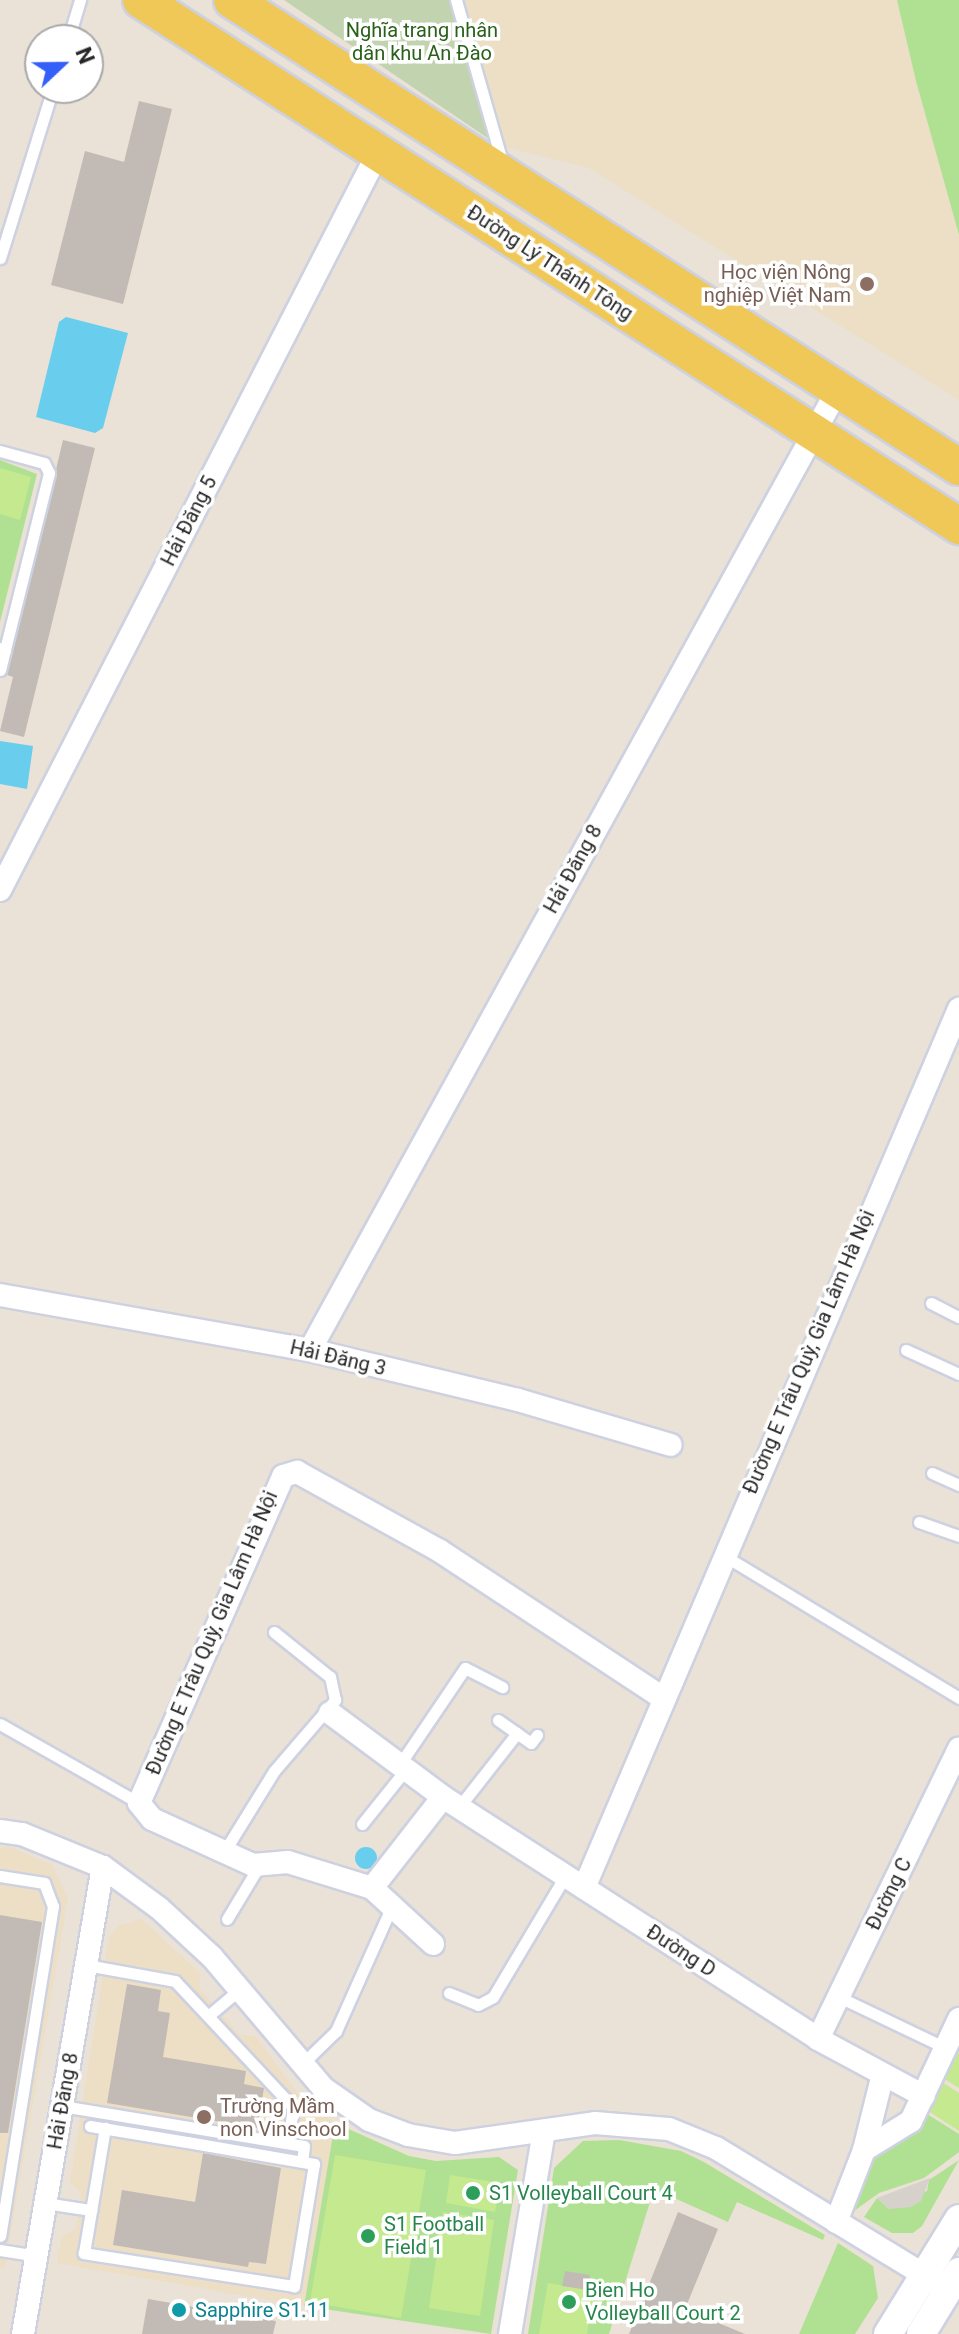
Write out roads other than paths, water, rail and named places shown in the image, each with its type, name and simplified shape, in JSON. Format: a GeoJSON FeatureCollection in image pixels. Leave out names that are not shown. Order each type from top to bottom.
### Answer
{"type":"FeatureCollection","features":[{"type":"Feature","properties":{"kind":"main road","name":"Đường Lý Thánh Tông"},"geometry":{"type":"LineString","coordinates":[[141,0],[959,526]]}},
{"type":"Feature","properties":{"kind":"main road"},"geometry":{"type":"LineString","coordinates":[[232,0],[959,467]]}},
{"type":"Feature","properties":{"kind":"street","name":"Hải Đăng 5"},"geometry":{"type":"LineString","coordinates":[[0,890],[378,153]]}},
{"type":"Feature","properties":{"kind":"street","name":"Hải Đăng 8"},"geometry":{"type":"LineString","coordinates":[[310,1350],[838,389]]}},
{"type":"Feature","properties":{"kind":"street","name":"Đường E Trâu Quỳ, Gia Lâm Hà Nội"},"geometry":{"type":"LineString","coordinates":[[574,1882],[663,1698],[959,1009]]}},
{"type":"Feature","properties":{"kind":"street","name":"Hải Đăng 3"},"geometry":{"type":"LineString","coordinates":[[0,1295],[310,1350],[518,1400],[671,1445]]}},
{"type":"Feature","properties":{"kind":"street","name":"Đường E Trâu Quỳ, Gia Lâm Hà Nội"},"geometry":{"type":"LineString","coordinates":[[139,1803],[275,1485],[297,1472],[440,1551],[663,1698]]}},
{"type":"Feature","properties":{"kind":"street","name":"Đường D"},"geometry":{"type":"LineString","coordinates":[[330,1713],[451,1802],[574,1882],[818,2039],[924,2096]]}},
{"type":"Feature","properties":{"kind":"street","name":"Đường C"},"geometry":{"type":"LineString","coordinates":[[818,2039],[959,1748]]}},
{"type":"Feature","properties":{"kind":"street"},"geometry":{"type":"LineString","coordinates":[[372,1888],[451,1802]]}},
{"type":"Feature","properties":{"kind":"street"},"geometry":{"type":"LineString","coordinates":[[139,1803],[146,1816],[259,1866],[288,1862],[372,1888],[433,1944]]}},
{"type":"Feature","properties":{"kind":"street"},"geometry":{"type":"LineString","coordinates":[[0,1831],[22,1834],[103,1867],[184,1929],[301,2065],[357,2113],[408,2135],[471,2143],[618,2122],[669,2129],[716,2148],[836,2222],[944,2279]]}},
{"type":"Feature","properties":{"kind":"street","name":"Hải Đăng 8"},"geometry":{"type":"LineString","coordinates":[[23,2334],[103,1867]]}},
{"type":"Feature","properties":{"kind":"street"},"geometry":{"type":"LineString","coordinates":[[864,2150],[905,2128],[924,2096],[959,2019]]}},
{"type":"Feature","properties":{"kind":"street"},"geometry":{"type":"LineString","coordinates":[[836,2222],[864,2150],[883,2074]]}},
{"type":"Feature","properties":{"kind":"street"},"geometry":{"type":"LineString","coordinates":[[510,2334],[544,2131]]}},
{"type":"Feature","properties":{"kind":"street"},"geometry":{"type":"LineString","coordinates":[[921,2334],[944,2279],[959,2219]]}},
{"type":"Feature","properties":{"kind":"street"},"geometry":{"type":"LineString","coordinates":[[888,2334],[944,2279]]}},
{"type":"Feature","properties":{"kind":"lane"},"geometry":{"type":"LineString","coordinates":[[73,24],[80,0]]}},
{"type":"Feature","properties":{"kind":"lane"},"geometry":{"type":"LineString","coordinates":[[456,0],[507,177]]}},
{"type":"Feature","properties":{"kind":"lane"},"geometry":{"type":"LineString","coordinates":[[0,258],[48,104]]}},
{"type":"Feature","properties":{"kind":"lane"},"geometry":{"type":"LineString","coordinates":[[0,451],[44,463],[49,473],[2,649],[0,670]]}},
{"type":"Feature","properties":{"kind":"lane"},"geometry":{"type":"LineString","coordinates":[[931,1303],[959,1317]]}},
{"type":"Feature","properties":{"kind":"lane"},"geometry":{"type":"LineString","coordinates":[[906,1350],[959,1374]]}},
{"type":"Feature","properties":{"kind":"lane"},"geometry":{"type":"LineString","coordinates":[[932,1473],[959,1485]]}},
{"type":"Feature","properties":{"kind":"lane"},"geometry":{"type":"LineString","coordinates":[[919,1522],[959,1536]]}},
{"type":"Feature","properties":{"kind":"lane"},"geometry":{"type":"LineString","coordinates":[[723,1554],[959,1698]]}},
{"type":"Feature","properties":{"kind":"lane"},"geometry":{"type":"LineString","coordinates":[[224,1852],[274,1771],[330,1713],[335,1700],[330,1677],[274,1632]]}},
{"type":"Feature","properties":{"kind":"lane"},"geometry":{"type":"LineString","coordinates":[[362,1824],[403,1767],[465,1668],[502,1687]]}},
{"type":"Feature","properties":{"kind":"lane"},"geometry":{"type":"LineString","coordinates":[[498,1720],[531,1743],[537,1735]]}},
{"type":"Feature","properties":{"kind":"lane"},"geometry":{"type":"LineString","coordinates":[[0,1724],[139,1803]]}},
{"type":"Feature","properties":{"kind":"lane"},"geometry":{"type":"LineString","coordinates":[[451,1802],[517,1733]]}},
{"type":"Feature","properties":{"kind":"lane"},"geometry":{"type":"LineString","coordinates":[[227,1919],[259,1866]]}},
{"type":"Feature","properties":{"kind":"lane"},"geometry":{"type":"LineString","coordinates":[[0,1876],[44,1883],[53,1906],[0,2236]]}},
{"type":"Feature","properties":{"kind":"lane"},"geometry":{"type":"LineString","coordinates":[[449,1993],[478,2005],[493,1997],[574,1882]]}},
{"type":"Feature","properties":{"kind":"lane"},"geometry":{"type":"LineString","coordinates":[[301,2065],[336,2031],[391,1908]]}},
{"type":"Feature","properties":{"kind":"lane"},"geometry":{"type":"LineString","coordinates":[[86,1965],[175,1981],[293,2107],[288,2143]]}},
{"type":"Feature","properties":{"kind":"lane"},"geometry":{"type":"LineString","coordinates":[[208,2016],[239,1990]]}},
{"type":"Feature","properties":{"kind":"lane"},"geometry":{"type":"LineString","coordinates":[[839,1997],[946,2048]]}},
{"type":"Feature","properties":{"kind":"lane"},"geometry":{"type":"LineString","coordinates":[[62,2106],[304,2146],[302,2162]]}},
{"type":"Feature","properties":{"kind":"lane"},"geometry":{"type":"LineString","coordinates":[[90,2126],[105,2128],[314,2164],[294,2286],[84,2253],[105,2128]]}},
{"type":"Feature","properties":{"kind":"lane"},"geometry":{"type":"LineString","coordinates":[[187,2142],[189,2127]]}},
{"type":"Feature","properties":{"kind":"lane"},"geometry":{"type":"LineString","coordinates":[[45,2203],[91,2210]]}},
{"type":"Feature","properties":{"kind":"lane"},"geometry":{"type":"LineString","coordinates":[[0,2250],[36,2256]]}},
{"type":"Feature","properties":{"kind":"water"},"geometry":{"type":"Polygon","coordinates":[[[66,317],[128,333],[103,428],[95,433],[36,417],[59,322],[66,317]]]}},
{"type":"Feature","properties":{"kind":"water"},"geometry":{"type":"Polygon","coordinates":[[[0,741],[33,746],[27,789],[0,784],[0,741]]]}},
{"type":"Feature","properties":{"kind":"water"},"geometry":{"type":"Polygon","coordinates":[[[366,1847],[374,1850],[377,1858],[374,1866],[366,1869],[358,1866],[355,1858],[358,1850],[366,1847]]]}},
{"type":"Feature","properties":{"kind":"place","name":"Học viện Nông nghiệp Việt Nam"},"geometry":{"type":"Point","coordinates":[867,284]}},
{"type":"Feature","properties":{"kind":"place","name":"Trường Mầm non Vinschool"},"geometry":{"type":"Point","coordinates":[204,2117]}},
{"type":"Feature","properties":{"kind":"place","name":"S1 Volleyball Court 4"},"geometry":{"type":"Point","coordinates":[473,2193]}},
{"type":"Feature","properties":{"kind":"place","name":"S1 Football Field 1"},"geometry":{"type":"Point","coordinates":[368,2236]}},
{"type":"Feature","properties":{"kind":"place","name":"Bien Ho Volleyball Court 2"},"geometry":{"type":"Point","coordinates":[569,2302]}},
{"type":"Feature","properties":{"kind":"place","name":"Sapphire S1.11"},"geometry":{"type":"Point","coordinates":[179,2310]}},
{"type":"Feature","properties":{"kind":"park label","name":"Nghĩa trang nhân dân khu An Đào"},"geometry":{"type":"Point","coordinates":[422,42]}}]}
